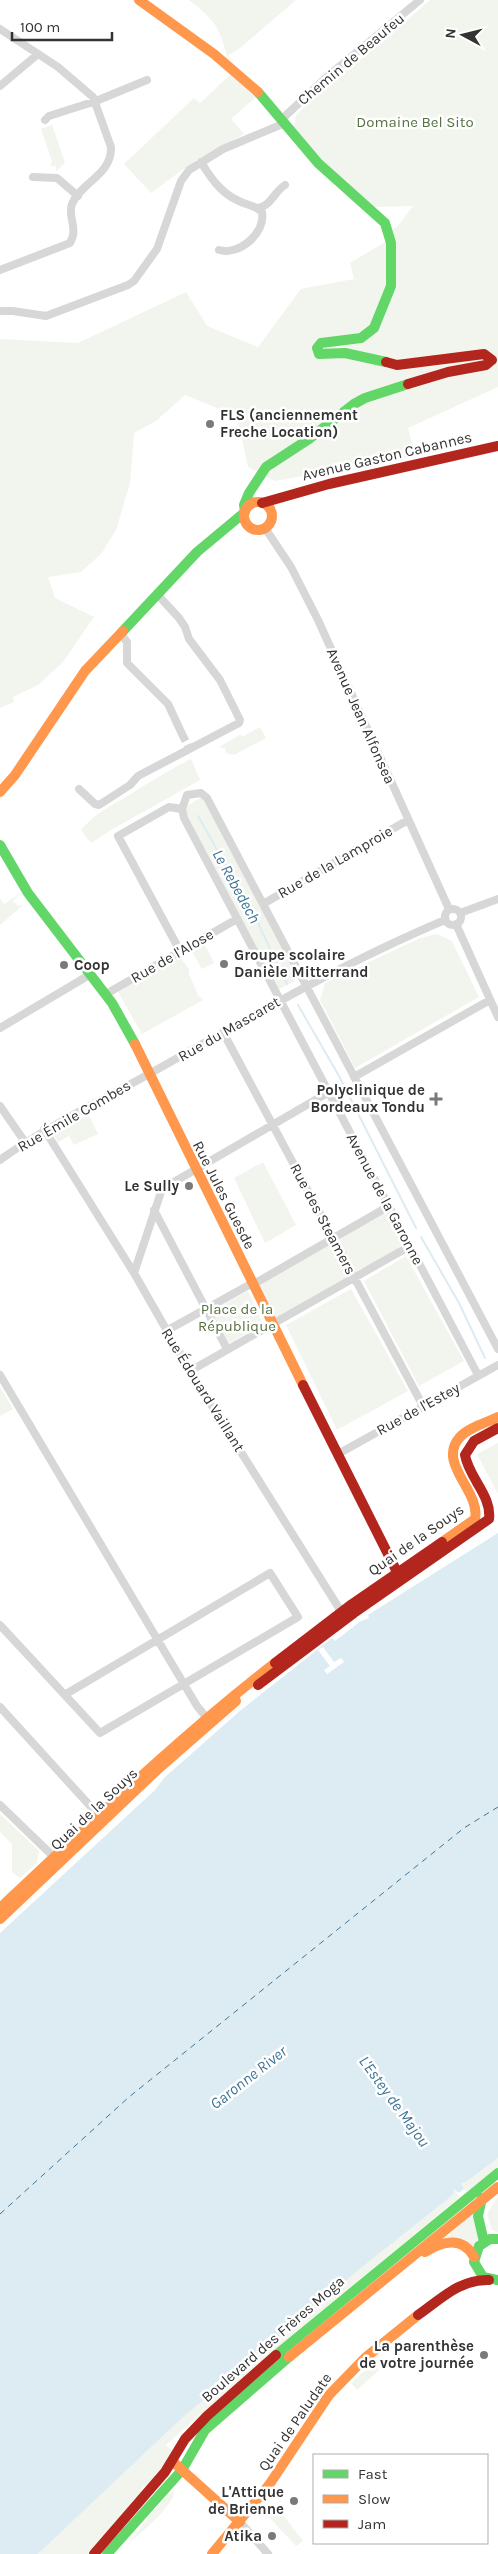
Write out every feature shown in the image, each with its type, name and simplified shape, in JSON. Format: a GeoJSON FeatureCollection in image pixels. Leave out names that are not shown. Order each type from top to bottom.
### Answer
{"type":"FeatureCollection","features":[{"type":"Feature","properties":{"kind":"main road"},"geometry":{"type":"LineString","coordinates":[[139,0],[214,54],[266,100],[318,163],[385,223],[392,243],[391,286],[374,328],[361,338],[321,343],[317,348],[319,354],[345,353],[397,365],[484,354],[488,355],[492,360],[486,365],[448,372],[360,401],[302,445],[274,460],[254,485],[244,505],[245,521],[250,528]]}},
{"type":"Feature","properties":{"kind":"main road","name":"Avenue Gaston Cabannes"},"geometry":{"type":"LineString","coordinates":[[258,503],[329,484],[498,446]]}},
{"type":"Feature","properties":{"kind":"main road"},"geometry":{"type":"LineString","coordinates":[[254,485],[258,503]]}},
{"type":"Feature","properties":{"kind":"main road"},"geometry":{"type":"LineString","coordinates":[[187,564],[231,531],[265,528],[271,522],[272,514],[283,497]]}},
{"type":"Feature","properties":{"kind":"main road"},"geometry":{"type":"LineString","coordinates":[[0,792],[15,775],[77,681],[157,594],[210,541],[237,521],[249,506],[258,503],[268,507],[272,514]]}},
{"type":"Feature","properties":{"kind":"main road","name":"Rue Jules Guesde"},"geometry":{"type":"LineString","coordinates":[[0,845],[27,890],[106,994],[131,1036],[194,1168],[397,1572]]}},
{"type":"Feature","properties":{"kind":"main road","name":"Quai de la Souys"},"geometry":{"type":"LineString","coordinates":[[0,1919],[101,1818],[209,1720],[240,1698],[397,1572],[475,1519],[477,1508],[454,1462],[453,1453],[461,1437],[498,1416]]}},
{"type":"Feature","properties":{"kind":"main road","name":"Quai de la Souys"},"geometry":{"type":"LineString","coordinates":[[344,1615],[366,1605],[491,1517],[490,1508],[468,1466],[465,1456],[471,1443],[498,1428]]}},
{"type":"Feature","properties":{"kind":"main road"},"geometry":{"type":"LineString","coordinates":[[366,1605],[391,1582],[397,1572],[408,1574]]}},
{"type":"Feature","properties":{"kind":"main road","name":"Quai de la Souys"},"geometry":{"type":"LineString","coordinates":[[0,1908],[57,1860]]}},
{"type":"Feature","properties":{"kind":"main road","name":"Boulevard des Frères Moga"},"geometry":{"type":"LineString","coordinates":[[94,2554],[117,2530],[172,2461],[191,2432],[252,2374],[498,2173]]}},
{"type":"Feature","properties":{"kind":"main road"},"geometry":{"type":"LineString","coordinates":[[498,2178],[485,2191],[481,2199],[478,2216],[484,2242],[498,2238]]}},
{"type":"Feature","properties":{"kind":"main road","name":"Boulevard des Frères Moga"},"geometry":{"type":"LineString","coordinates":[[107,2554],[182,2470],[205,2430],[260,2381],[384,2278],[498,2187]]}},
{"type":"Feature","properties":{"kind":"main road"},"geometry":{"type":"LineString","coordinates":[[498,2191],[487,2203],[483,2216],[489,2230],[498,2238]]}},
{"type":"Feature","properties":{"kind":"main road"},"geometry":{"type":"LineString","coordinates":[[384,2278],[442,2242],[452,2241],[465,2245],[472,2250],[479,2273],[493,2280]]}},
{"type":"Feature","properties":{"kind":"main road","name":"Quai de Paludate"},"geometry":{"type":"LineString","coordinates":[[212,2554],[240,2522],[277,2474],[327,2397],[347,2375],[403,2325],[463,2282],[479,2246],[484,2242]]}},
{"type":"Feature","properties":{"kind":"main road"},"geometry":{"type":"LineString","coordinates":[[463,2282],[478,2278],[493,2280]]}},
{"type":"Feature","properties":{"kind":"main road"},"geometry":{"type":"LineString","coordinates":[[172,2461],[240,2522]]}},
{"type":"Feature","properties":{"kind":"street","name":"Chemin de Beaufeu"},"geometry":{"type":"LineString","coordinates":[[283,121],[329,75],[420,0]]}},
{"type":"Feature","properties":{"kind":"street"},"geometry":{"type":"LineString","coordinates":[[0,29],[71,77],[96,101],[111,154],[105,168],[72,204],[71,213],[74,228],[70,243],[0,270]]}},
{"type":"Feature","properties":{"kind":"street"},"geometry":{"type":"LineString","coordinates":[[0,86],[38,54]]}},
{"type":"Feature","properties":{"kind":"street"},"geometry":{"type":"LineString","coordinates":[[45,120],[49,116],[96,101],[147,80]]}},
{"type":"Feature","properties":{"kind":"street"},"geometry":{"type":"LineString","coordinates":[[0,310],[46,316],[128,286],[134,281],[157,249],[183,177],[201,162],[283,121]]}},
{"type":"Feature","properties":{"kind":"street"},"geometry":{"type":"LineString","coordinates":[[201,162],[222,192],[236,200],[258,208],[263,218],[256,234],[238,249],[230,252],[219,250]]}},
{"type":"Feature","properties":{"kind":"street"},"geometry":{"type":"LineString","coordinates":[[33,177],[56,178],[78,196]]}},
{"type":"Feature","properties":{"kind":"street"},"geometry":{"type":"LineString","coordinates":[[258,208],[269,203],[278,190],[285,186]]}},
{"type":"Feature","properties":{"kind":"street","name":"Avenue Jean Alfonsea"},"geometry":{"type":"LineString","coordinates":[[265,528],[291,567],[314,611],[449,909]]}},
{"type":"Feature","properties":{"kind":"street"},"geometry":{"type":"LineString","coordinates":[[79,789],[95,804],[99,804],[130,785],[138,776],[189,747],[239,723],[240,717],[220,680],[189,639],[182,623],[157,594]]}},
{"type":"Feature","properties":{"kind":"street"},"geometry":{"type":"LineString","coordinates":[[120,633],[126,642],[126,659],[130,667],[168,704],[182,734]]}},
{"type":"Feature","properties":{"kind":"street","name":"Avenue de la Garonne"},"geometry":{"type":"LineString","coordinates":[[478,1376],[237,919],[182,809],[187,795],[196,792],[204,794],[498,1349]]}},
{"type":"Feature","properties":{"kind":"street"},"geometry":{"type":"LineString","coordinates":[[180,951],[118,836],[169,807],[182,809]]}},
{"type":"Feature","properties":{"kind":"street","name":"Rue de la Lamproie"},"geometry":{"type":"LineString","coordinates":[[263,904],[408,820]]}},
{"type":"Feature","properties":{"kind":"street"},"geometry":{"type":"LineString","coordinates":[[460,913],[498,899]]}},
{"type":"Feature","properties":{"kind":"street"},"geometry":{"type":"LineString","coordinates":[[449,909],[456,909],[460,913],[460,920],[456,924],[449,924],[445,920],[445,913],[449,909]]}},
{"type":"Feature","properties":{"kind":"street","name":"Rue de l'Alose"},"geometry":{"type":"LineString","coordinates":[[106,994],[237,919]]}},
{"type":"Feature","properties":{"kind":"street","name":"Rue du Mascaret"},"geometry":{"type":"LineString","coordinates":[[148,1074],[306,985],[445,920]]}},
{"type":"Feature","properties":{"kind":"street"},"geometry":{"type":"LineString","coordinates":[[456,924],[498,1017]]}},
{"type":"Feature","properties":{"kind":"street"},"geometry":{"type":"LineString","coordinates":[[0,1028],[91,974]]}},
{"type":"Feature","properties":{"kind":"street"},"geometry":{"type":"LineString","coordinates":[[354,1077],[490,1000]]}},
{"type":"Feature","properties":{"kind":"street","name":"Rue des Steamers"},"geometry":{"type":"LineString","coordinates":[[223,1032],[423,1406]]}},
{"type":"Feature","properties":{"kind":"street","name":"Rue Émile Combes"},"geometry":{"type":"LineString","coordinates":[[0,1160],[44,1129],[148,1074]]}},
{"type":"Feature","properties":{"kind":"street"},"geometry":{"type":"LineString","coordinates":[[134,1273],[154,1210],[161,1192],[166,1186],[194,1168],[328,1092]]}},
{"type":"Feature","properties":{"kind":"street"},"geometry":{"type":"LineString","coordinates":[[0,1106],[25,1142]]}},
{"type":"Feature","properties":{"kind":"street","name":"Rue Édouard Vaillant"},"geometry":{"type":"LineString","coordinates":[[44,1129],[134,1273],[190,1371],[344,1615]]}},
{"type":"Feature","properties":{"kind":"street"},"geometry":{"type":"LineString","coordinates":[[166,1331],[389,1206]]}},
{"type":"Feature","properties":{"kind":"street"},"geometry":{"type":"LineString","coordinates":[[154,1210],[227,1350]]}},
{"type":"Feature","properties":{"kind":"street"},"geometry":{"type":"LineString","coordinates":[[190,1371],[274,1325],[410,1246]]}},
{"type":"Feature","properties":{"kind":"street","name":"Rue de l'Estey"},"geometry":{"type":"LineString","coordinates":[[338,1454],[498,1365]]}},
{"type":"Feature","properties":{"kind":"street"},"geometry":{"type":"LineString","coordinates":[[0,1375],[197,1706],[209,1720]]}},
{"type":"Feature","properties":{"kind":"street"},"geometry":{"type":"LineString","coordinates":[[0,1625],[66,1694],[100,1734],[298,1617],[270,1573],[66,1694]]}},
{"type":"Feature","properties":{"kind":"street"},"geometry":{"type":"LineString","coordinates":[[0,1707],[101,1818]]}},
{"type":"Feature","properties":{"kind":"street"},"geometry":{"type":"LineString","coordinates":[[0,1805],[57,1860]]}},
{"type":"Feature","properties":{"kind":"street"},"geometry":{"type":"LineString","coordinates":[[240,2522],[268,2554]]}},
{"type":"Feature","properties":{"kind":"green space"},"geometry":{"type":"Polygon","coordinates":[[[189,0],[296,0],[239,49],[227,56],[214,23],[189,0]]]}},
{"type":"Feature","properties":{"kind":"green space","name":"Domaine Bel Sito"},"geometry":{"type":"Polygon","coordinates":[[[430,0],[498,0],[498,387],[408,428],[415,456],[275,481],[248,467],[237,416],[185,395],[156,421],[134,433],[130,483],[116,530],[101,554],[81,572],[48,577],[55,598],[94,617],[63,662],[38,685],[13,697],[14,702],[0,708],[0,339],[78,343],[186,292],[207,326],[258,347],[301,289],[354,279],[350,263],[387,241],[386,233],[397,227],[413,206],[373,207],[312,151],[294,128],[296,115],[334,80],[379,45],[430,0]]]}},
{"type":"Feature","properties":{"kind":"green space"},"geometry":{"type":"Polygon","coordinates":[[[230,75],[256,97],[231,119],[244,134],[193,162],[151,193],[124,164],[194,98],[200,103],[230,75]]]}},
{"type":"Feature","properties":{"kind":"green space"},"geometry":{"type":"Polygon","coordinates":[[[52,125],[65,163],[56,171],[56,166],[50,166],[52,161],[41,129],[52,125]]]}},
{"type":"Feature","properties":{"kind":"green space"},"geometry":{"type":"Polygon","coordinates":[[[260,727],[266,738],[234,755],[225,753],[226,749],[219,747],[241,734],[242,737],[260,727]]]}},
{"type":"Feature","properties":{"kind":"green space"},"geometry":{"type":"Polygon","coordinates":[[[191,759],[200,780],[91,843],[81,830],[106,808],[191,759]]]}},
{"type":"Feature","properties":{"kind":"green space"},"geometry":{"type":"Polygon","coordinates":[[[202,797],[206,800],[298,974],[293,976],[295,981],[277,990],[187,816],[185,807],[202,797]]]}},
{"type":"Feature","properties":{"kind":"green space"},"geometry":{"type":"Polygon","coordinates":[[[21,893],[13,901],[18,906],[24,904],[0,925],[0,898],[4,904],[21,893]]]}},
{"type":"Feature","properties":{"kind":"green space"},"geometry":{"type":"Polygon","coordinates":[[[437,934],[452,941],[479,997],[355,1068],[320,1000],[325,983],[420,938],[437,934]]]}},
{"type":"Feature","properties":{"kind":"green space"},"geometry":{"type":"Polygon","coordinates":[[[205,945],[214,963],[202,969],[192,952],[205,945]]]}},
{"type":"Feature","properties":{"kind":"green space"},"geometry":{"type":"Polygon","coordinates":[[[180,957],[189,969],[189,974],[198,995],[203,1000],[142,1034],[118,992],[180,957]]]}},
{"type":"Feature","properties":{"kind":"green space"},"geometry":{"type":"Polygon","coordinates":[[[88,1114],[98,1134],[74,1145],[69,1136],[58,1142],[54,1136],[55,1132],[88,1114]]]}},
{"type":"Feature","properties":{"kind":"green space"},"geometry":{"type":"Polygon","coordinates":[[[263,1162],[296,1225],[265,1243],[234,1178],[263,1162]]]}},
{"type":"Feature","properties":{"kind":"green space"},"geometry":{"type":"Polygon","coordinates":[[[382,1212],[384,1214],[390,1212],[405,1243],[398,1247],[400,1250],[363,1271],[362,1268],[355,1272],[338,1241],[342,1239],[341,1236],[382,1212]]]}},
{"type":"Feature","properties":{"kind":"green space"},"geometry":{"type":"Polygon","coordinates":[[[331,1243],[349,1275],[349,1279],[275,1320],[258,1284],[331,1243]]]}},
{"type":"Feature","properties":{"kind":"green space"},"geometry":{"type":"Polygon","coordinates":[[[406,1256],[464,1361],[419,1386],[364,1281],[406,1256]]]}},
{"type":"Feature","properties":{"kind":"green space"},"geometry":{"type":"Polygon","coordinates":[[[351,1289],[408,1391],[337,1430],[286,1325],[351,1289]]]}},
{"type":"Feature","properties":{"kind":"green space","name":"Place de la République"},"geometry":{"type":"Polygon","coordinates":[[[248,1291],[263,1324],[228,1344],[211,1311],[248,1291]]]}},
{"type":"Feature","properties":{"kind":"green space"},"geometry":{"type":"Polygon","coordinates":[[[0,1387],[13,1409],[0,1416],[0,1387]]]}},
{"type":"Feature","properties":{"kind":"green space"},"geometry":{"type":"Polygon","coordinates":[[[498,1443],[498,1494],[477,1454],[498,1443]]]}},
{"type":"Feature","properties":{"kind":"green space"},"geometry":{"type":"Polygon","coordinates":[[[0,1814],[39,1851],[37,1863],[20,1878],[12,1872],[12,1844],[0,1832],[0,1814]]]}},
{"type":"Feature","properties":{"kind":"green space"},"geometry":{"type":"Polygon","coordinates":[[[498,2158],[498,2168],[466,2192],[460,2183],[466,2182],[498,2158]]]}},
{"type":"Feature","properties":{"kind":"green space"},"geometry":{"type":"Polygon","coordinates":[[[453,2188],[460,2197],[275,2349],[166,2445],[172,2451],[170,2458],[146,2487],[144,2486],[140,2490],[142,2492],[134,2499],[91,2554],[38,2554],[182,2418],[361,2268],[454,2194],[453,2188]]]}},
{"type":"Feature","properties":{"kind":"green space"},"geometry":{"type":"Polygon","coordinates":[[[498,2197],[498,2233],[492,2229],[487,2214],[498,2197]]]}},
{"type":"Feature","properties":{"kind":"green space"},"geometry":{"type":"Polygon","coordinates":[[[474,2211],[479,2237],[474,2247],[446,2237],[474,2211]]]}},
{"type":"Feature","properties":{"kind":"green space"},"geometry":{"type":"Polygon","coordinates":[[[373,2363],[379,2370],[357,2390],[351,2383],[373,2363]]]}},
{"type":"Feature","properties":{"kind":"green space"},"geometry":{"type":"Polygon","coordinates":[[[174,2490],[173,2496],[163,2511],[128,2544],[156,2508],[174,2490]]]}},
{"type":"Feature","properties":{"kind":"green space"},"geometry":{"type":"Polygon","coordinates":[[[274,2503],[303,2541],[296,2546],[265,2513],[274,2503]]]}},
{"type":"Feature","properties":{"kind":"water"},"geometry":{"type":"Polygon","coordinates":[[[498,1533],[498,2158],[466,2182],[461,2183],[464,2189],[459,2193],[453,2189],[454,2194],[361,2268],[182,2418],[38,2554],[0,2554],[0,1933],[155,1790],[164,1778],[241,1710],[332,1638],[335,1641],[361,1621],[369,1618],[368,1615],[498,1533]]]}},
{"type":"Feature","properties":{"kind":"pier"},"geometry":{"type":"Polygon","coordinates":[[[323,1647],[334,1662],[341,1658],[344,1662],[327,1674],[324,1670],[330,1666],[318,1650],[323,1647]]]}},
{"type":"Feature","properties":{"kind":"waterway","name":"Le Rebedech"},"geometry":{"type":"LineString","coordinates":[[198,816],[255,917],[287,984]]}},
{"type":"Feature","properties":{"kind":"waterway"},"geometry":{"type":"LineString","coordinates":[[298,1005],[339,1076],[416,1228]]}},
{"type":"Feature","properties":{"kind":"waterway"},"geometry":{"type":"LineString","coordinates":[[421,1237],[459,1303],[485,1358]]}},
{"type":"Feature","properties":{"kind":"ferry route"},"geometry":{"type":"LineString","coordinates":[[0,2214],[129,2097],[464,1828],[498,1807]]}},
{"type":"Feature","properties":{"kind":"tunnel"},"geometry":{"type":"LineString","coordinates":[[182,734],[188,746]]}},
{"type":"Feature","properties":{"kind":"traffic: fast"},"geometry":{"type":"LineString","coordinates":[[258,92],[318,163],[385,223],[391,243],[391,286],[374,328],[361,338],[321,343],[317,348],[319,354],[345,353],[386,362]]}},
{"type":"Feature","properties":{"kind":"traffic: fast"},"geometry":{"type":"LineString","coordinates":[[123,631],[197,552],[245,512],[244,505],[249,493],[266,467],[309,439],[354,404],[365,398],[408,384]]}},
{"type":"Feature","properties":{"kind":"traffic: fast"},"geometry":{"type":"LineString","coordinates":[[0,845],[28,893],[112,1003],[135,1044]]}},
{"type":"Feature","properties":{"kind":"traffic: fast"},"geometry":{"type":"LineString","coordinates":[[276,2355],[498,2173]]}},
{"type":"Feature","properties":{"kind":"traffic: fast"},"geometry":{"type":"LineString","coordinates":[[482,2198],[478,2216],[484,2242]]}},
{"type":"Feature","properties":{"kind":"traffic: fast"},"geometry":{"type":"LineString","coordinates":[[498,2239],[490,2239],[479,2246],[474,2262],[483,2277],[498,2280]]}},
{"type":"Feature","properties":{"kind":"traffic: fast"},"geometry":{"type":"LineString","coordinates":[[107,2554],[182,2470],[205,2430],[289,2357]]}},
{"type":"Feature","properties":{"kind":"traffic: slow"},"geometry":{"type":"LineString","coordinates":[[139,0],[214,54],[258,92]]}},
{"type":"Feature","properties":{"kind":"traffic: slow"},"geometry":{"type":"LineString","coordinates":[[258,502],[268,506],[272,516],[268,526],[258,530],[248,526],[244,516],[248,506],[258,502]]}},
{"type":"Feature","properties":{"kind":"traffic: slow"},"geometry":{"type":"LineString","coordinates":[[0,792],[15,775],[85,671],[123,631]]}},
{"type":"Feature","properties":{"kind":"traffic: slow"},"geometry":{"type":"LineString","coordinates":[[135,1044],[303,1385]]}},
{"type":"Feature","properties":{"kind":"traffic: slow"},"geometry":{"type":"LineString","coordinates":[[442,1542],[475,1519],[472,1498],[453,1457],[454,1447],[460,1437],[468,1430],[498,1417]]}},
{"type":"Feature","properties":{"kind":"traffic: slow"},"geometry":{"type":"LineString","coordinates":[[0,1908],[169,1751],[275,1663]]}},
{"type":"Feature","properties":{"kind":"traffic: slow"},"geometry":{"type":"LineString","coordinates":[[0,1919],[157,1770],[236,1701]]}},
{"type":"Feature","properties":{"kind":"traffic: slow"},"geometry":{"type":"LineString","coordinates":[[289,2357],[498,2187]]}},
{"type":"Feature","properties":{"kind":"traffic: slow"},"geometry":{"type":"LineString","coordinates":[[425,2252],[438,2245],[452,2242],[464,2246],[474,2257]]}},
{"type":"Feature","properties":{"kind":"traffic: slow"},"geometry":{"type":"LineString","coordinates":[[212,2554],[269,2485],[329,2395],[365,2358],[418,2315]]}},
{"type":"Feature","properties":{"kind":"traffic: slow"},"geometry":{"type":"LineString","coordinates":[[172,2461],[240,2522]]}},
{"type":"Feature","properties":{"kind":"traffic: jam"},"geometry":{"type":"LineString","coordinates":[[386,362],[397,365],[484,354],[492,360],[486,365],[448,372],[408,384]]}},
{"type":"Feature","properties":{"kind":"traffic: jam"},"geometry":{"type":"LineString","coordinates":[[262,503],[329,484],[498,446]]}},
{"type":"Feature","properties":{"kind":"traffic: jam"},"geometry":{"type":"LineString","coordinates":[[303,1385],[397,1572]]}},
{"type":"Feature","properties":{"kind":"traffic: jam"},"geometry":{"type":"LineString","coordinates":[[258,1685],[354,1613],[489,1519],[487,1503],[467,1463],[465,1455],[474,1441],[498,1428]]}},
{"type":"Feature","properties":{"kind":"traffic: jam"},"geometry":{"type":"LineString","coordinates":[[275,1663],[352,1604],[442,1542]]}},
{"type":"Feature","properties":{"kind":"traffic: jam"},"geometry":{"type":"LineString","coordinates":[[418,2315],[460,2286],[489,2280]]}},
{"type":"Feature","properties":{"kind":"traffic: jam"},"geometry":{"type":"LineString","coordinates":[[94,2554],[165,2472],[185,2439],[207,2416],[276,2355]]}},
{"type":"Feature","properties":{"kind":"place","name":"FLS (anciennement Freche Location)"},"geometry":{"type":"Point","coordinates":[210,424]}},
{"type":"Feature","properties":{"kind":"place","name":"Groupe scolaire Danièle Mitterrand"},"geometry":{"type":"Point","coordinates":[224,964]}},
{"type":"Feature","properties":{"kind":"place","name":"Coop"},"geometry":{"type":"Point","coordinates":[64,965]}},
{"type":"Feature","properties":{"kind":"place","name":"Polyclinique de Bordeaux Tondu"},"geometry":{"type":"Point","coordinates":[436,1099]}},
{"type":"Feature","properties":{"kind":"place","name":"Le Sully"},"geometry":{"type":"Point","coordinates":[189,1186]}},
{"type":"Feature","properties":{"kind":"place","name":"La parenthèse de votre journée"},"geometry":{"type":"Point","coordinates":[484,2355]}},
{"type":"Feature","properties":{"kind":"place","name":"L'Attique de Brienne"},"geometry":{"type":"Point","coordinates":[294,2501]}},
{"type":"Feature","properties":{"kind":"place","name":"Atika"},"geometry":{"type":"Point","coordinates":[272,2536]}},
{"type":"Feature","properties":{"kind":"water label","name":"Garonne River"},"geometry":{"type":"Point","coordinates":[248,2077]}},
{"type":"Feature","properties":{"kind":"water label","name":"L'Estey de Majou"},"geometry":{"type":"Point","coordinates":[395,2101]}}]}
